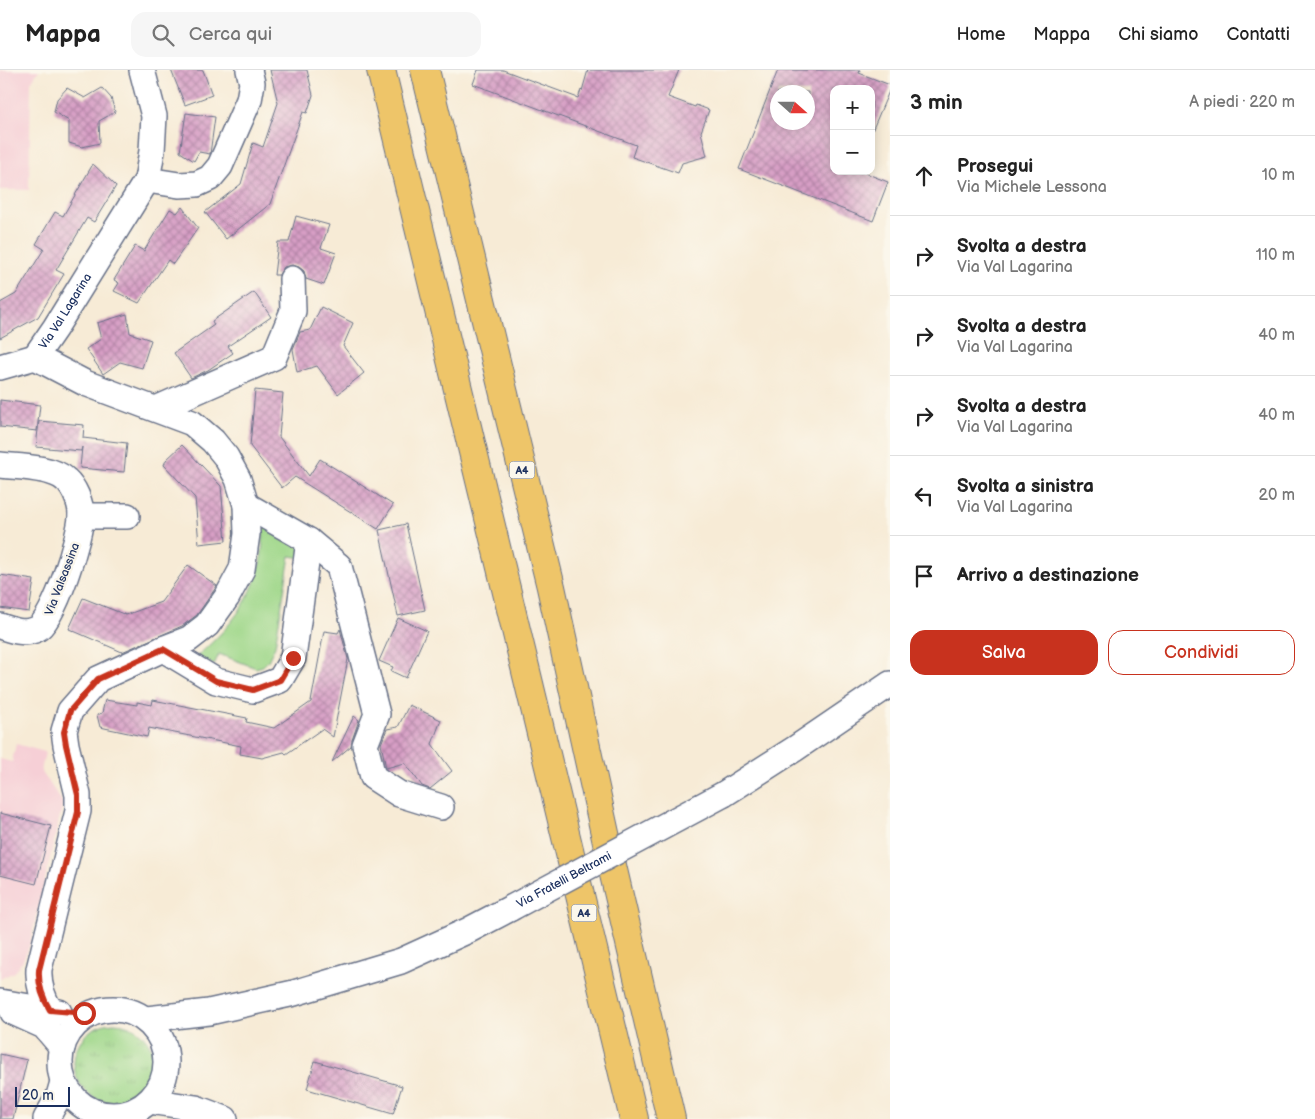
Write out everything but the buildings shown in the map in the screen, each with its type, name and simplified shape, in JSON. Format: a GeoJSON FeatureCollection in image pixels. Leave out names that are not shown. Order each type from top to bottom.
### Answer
{"type":"FeatureCollection","features":[{"type":"Feature","properties":{"kind":"highway","name":"A4"},"geometry":{"type":"LineString","coordinates":[[381,70],[634,1119]]}},
{"type":"Feature","properties":{"kind":"highway","name":"A4"},"geometry":{"type":"LineString","coordinates":[[425,70],[551,586],[613,870],[671,1119]]}},
{"type":"Feature","properties":{"kind":"street","name":"Via Val Lagarina"},"geometry":{"type":"LineString","coordinates":[[50,1010],[42,998],[39,970],[78,812],[78,795],[64,732],[70,711],[98,679],[189,639],[207,625],[227,598],[242,569],[247,534],[246,505],[238,479],[226,457],[213,441],[192,423],[85,384],[35,357],[147,180],[152,152],[154,116],[142,70]]}},
{"type":"Feature","properties":{"kind":"street"},"geometry":{"type":"LineString","coordinates":[[147,180],[179,186],[197,184],[210,178],[220,166],[249,100],[252,83],[249,70]]}},
{"type":"Feature","properties":{"kind":"street"},"geometry":{"type":"LineString","coordinates":[[156,409],[274,357],[293,311],[292,279]]}},
{"type":"Feature","properties":{"kind":"street"},"geometry":{"type":"LineString","coordinates":[[0,367],[35,357]]}},
{"type":"Feature","properties":{"kind":"street","name":"Via Valsassina"},"geometry":{"type":"LineString","coordinates":[[0,465],[52,472],[65,478],[70,484],[79,504],[81,516],[78,540],[54,606],[46,620],[36,630],[28,632],[0,626]]}},
{"type":"Feature","properties":{"kind":"street"},"geometry":{"type":"LineString","coordinates":[[246,505],[309,541],[339,566],[377,714],[365,745],[372,777],[399,794],[440,807]]}},
{"type":"Feature","properties":{"kind":"street"},"geometry":{"type":"LineString","coordinates":[[81,516],[127,516]]}},
{"type":"Feature","properties":{"kind":"street"},"geometry":{"type":"LineString","coordinates":[[163,649],[216,681],[253,690],[280,680],[293,658],[309,541]]}},
{"type":"Feature","properties":{"kind":"street","name":"Via Fratelli Beltrami"},"geometry":{"type":"LineString","coordinates":[[147,1019],[208,1012],[294,993],[401,962],[469,930],[724,794],[890,684]]}},
{"type":"Feature","properties":{"kind":"street"},"geometry":{"type":"LineString","coordinates":[[0,1003],[92,1014]]}},
{"type":"Feature","properties":{"kind":"street"},"geometry":{"type":"LineString","coordinates":[[0,1003],[44,1026],[62,1047]]}},
{"type":"Feature","properties":{"kind":"street"},"geometry":{"type":"LineString","coordinates":[[166,1061],[160,1088],[149,1101],[135,1111],[118,1115],[90,1117],[86,1108],[73,1097],[63,1082],[60,1064],[62,1047],[69,1031],[82,1019],[98,1011],[116,1008],[132,1012],[147,1019],[159,1035],[174,1086],[196,1108]]}},
{"type":"Feature","properties":{"kind":"street","name":"Via Fratelli Beltrami"},"geometry":{"type":"LineString","coordinates":[[166,1061],[173,1038],[180,1030],[208,1012]]}},
{"type":"Feature","properties":{"kind":"street"},"geometry":{"type":"LineString","coordinates":[[46,1119],[59,1096],[63,1082]]}},
{"type":"Feature","properties":{"kind":"street"},"geometry":{"type":"LineString","coordinates":[[149,1101],[196,1108],[226,1119]]}},
{"type":"Feature","properties":{"kind":"shaded area"},"geometry":{"type":"Polygon","coordinates":[[[0,70],[39,70],[31,82],[29,190],[0,190],[0,70]]]}},
{"type":"Feature","properties":{"kind":"shaded area"},"geometry":{"type":"Polygon","coordinates":[[[16,744],[45,752],[41,771],[63,803],[29,947],[22,962],[14,972],[0,979],[0,759],[12,762],[16,744]]]}},
{"type":"Feature","properties":{"kind":"green space"},"geometry":{"type":"Polygon","coordinates":[[[263,522],[298,541],[303,558],[290,556],[275,646],[268,661],[263,666],[256,668],[219,654],[214,665],[196,657],[212,643],[237,614],[255,582],[263,544],[263,522]]]}},
{"type":"Feature","properties":{"kind":"green space"},"geometry":{"type":"Polygon","coordinates":[[[114,1023],[129,1026],[142,1035],[151,1048],[154,1063],[151,1078],[142,1091],[129,1100],[114,1103],[99,1100],[86,1091],[77,1078],[74,1063],[77,1048],[86,1035],[99,1026],[114,1023]]]}},
{"type":"Feature","properties":{"kind":"route"},"geometry":{"type":"LineString","coordinates":[[84,1013],[50,1010],[42,998],[39,978],[39,970],[78,812],[79,800],[64,732],[70,711],[98,679],[163,649],[216,681],[253,690],[280,680],[293,658]]}}]}
